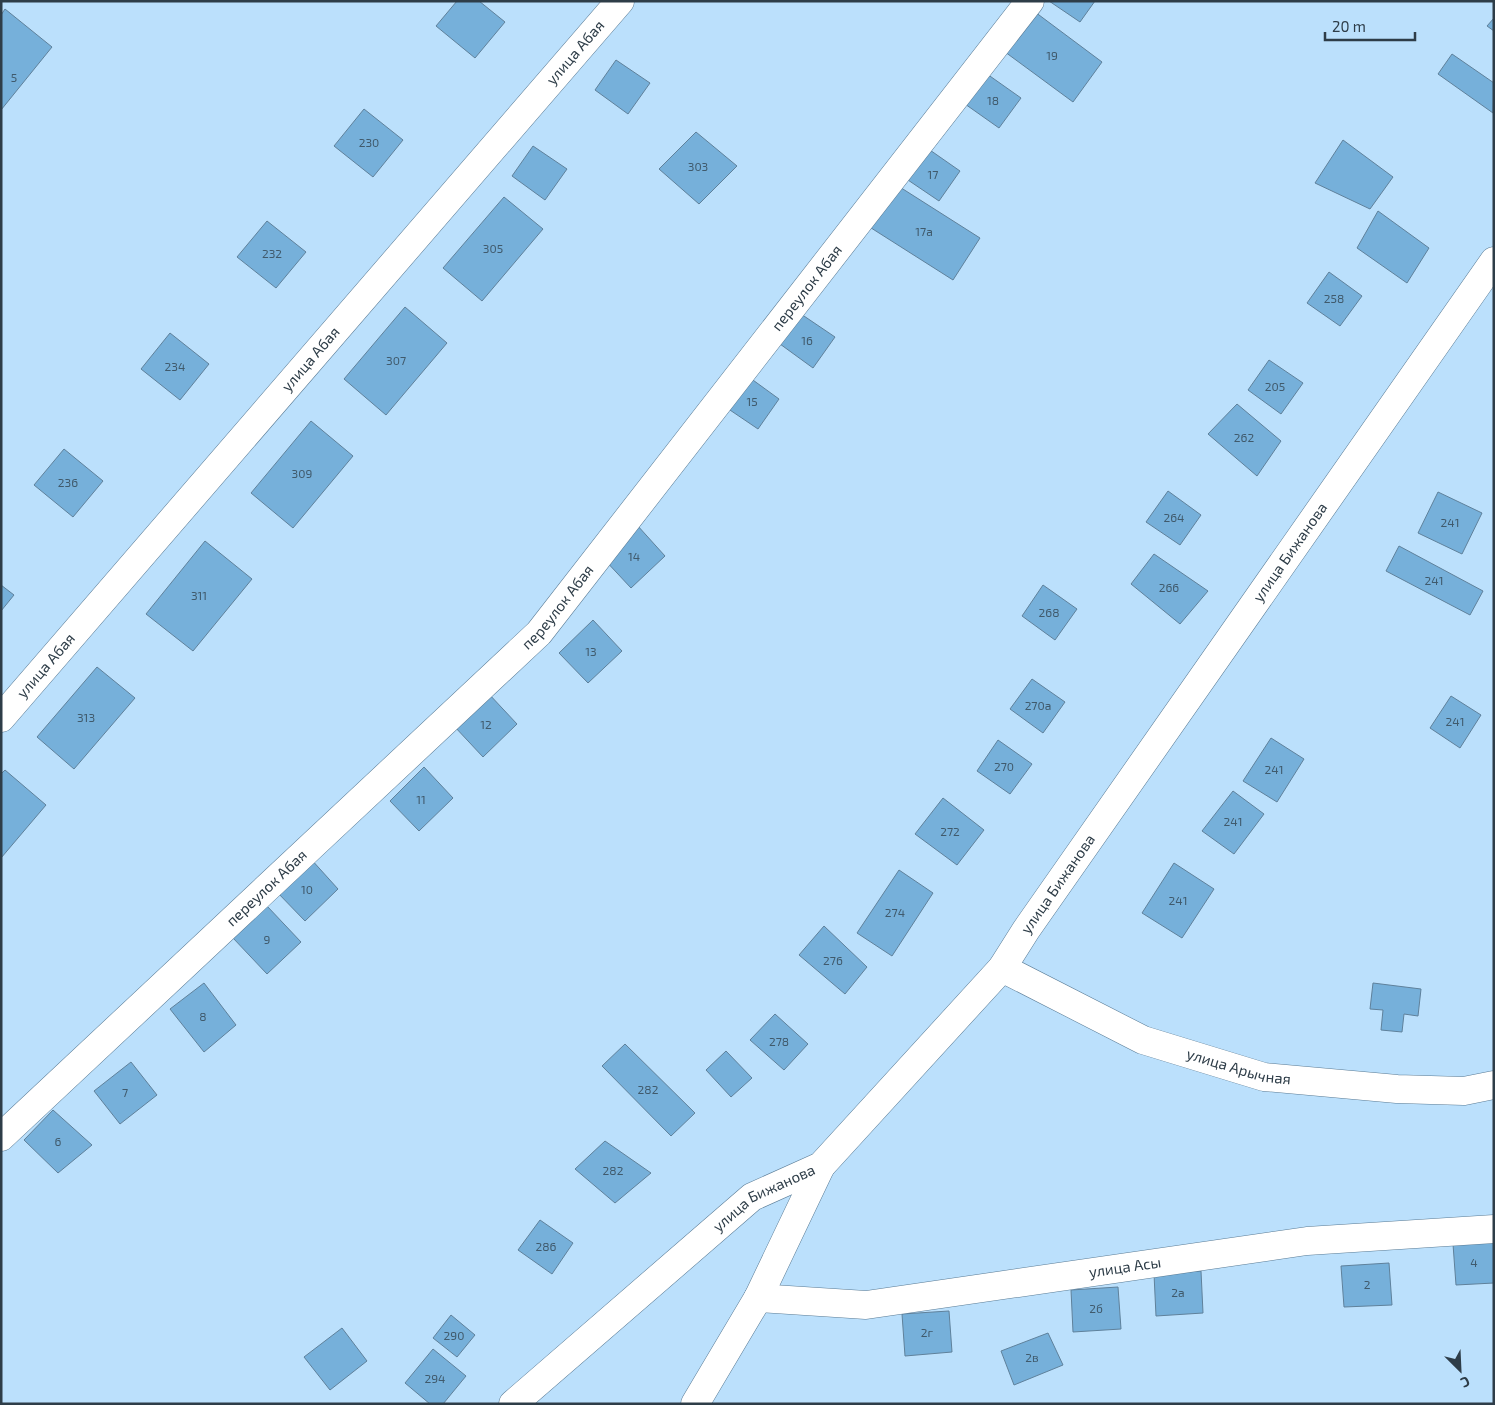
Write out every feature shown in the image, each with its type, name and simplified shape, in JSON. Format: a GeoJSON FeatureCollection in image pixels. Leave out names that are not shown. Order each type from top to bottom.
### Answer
{"type":"FeatureCollection","features":[{"type":"Feature","properties":{"kind":"street","name":"переулок Абая"},"geometry":{"type":"LineString","coordinates":[[1,1136],[539,633],[1030,1]]}},
{"type":"Feature","properties":{"kind":"street","name":"улица Абая"},"geometry":{"type":"LineString","coordinates":[[1,718],[610,5]]}},
{"type":"Feature","properties":{"kind":"street","name":"улица Бижанова"},"geometry":{"type":"LineString","coordinates":[[513,1404],[752,1197],[822,1166],[1002,968],[1032,922],[1494,261]]}},
{"type":"Feature","properties":{"kind":"street","name":"улица Арычная"},"geometry":{"type":"LineString","coordinates":[[1002,968],[1143,1040],[1264,1078],[1406,1089],[1464,1091],[1494,1086]]}},
{"type":"Feature","properties":{"kind":"street"},"geometry":{"type":"LineString","coordinates":[[695,1404],[758,1298],[822,1166]]}},
{"type":"Feature","properties":{"kind":"street","name":"улица Асы"},"geometry":{"type":"LineString","coordinates":[[758,1298],[866,1305],[1307,1241],[1494,1229]]}},
{"type":"Feature","properties":{"kind":"building"},"geometry":{"type":"Polygon","coordinates":[[[457,1],[479,1],[505,22],[475,58],[436,26],[457,1]]]}},
{"type":"Feature","properties":{"kind":"building"},"geometry":{"type":"Polygon","coordinates":[[[1049,1],[1095,1],[1080,22],[1049,1]]]}},
{"type":"Feature","properties":{"kind":"building"},"geometry":{"type":"Polygon","coordinates":[[[5,9],[52,47],[1,110],[1,15],[5,9]]]}},
{"type":"Feature","properties":{"kind":"building"},"geometry":{"type":"Polygon","coordinates":[[[1031,9],[1102,62],[1073,102],[1001,49],[1031,9]]]}},
{"type":"Feature","properties":{"kind":"building"},"geometry":{"type":"Polygon","coordinates":[[[1494,18],[1494,31],[1487,26],[1494,18]]]}},
{"type":"Feature","properties":{"kind":"building"},"geometry":{"type":"Polygon","coordinates":[[[1452,54],[1494,83],[1493,113],[1438,74],[1452,54]]]}},
{"type":"Feature","properties":{"kind":"building"},"geometry":{"type":"Polygon","coordinates":[[[616,60],[650,83],[628,114],[595,90],[616,60]]]}},
{"type":"Feature","properties":{"kind":"building"},"geometry":{"type":"Polygon","coordinates":[[[987,74],[1021,98],[999,128],[965,104],[987,74]]]}},
{"type":"Feature","properties":{"kind":"building"},"geometry":{"type":"Polygon","coordinates":[[[364,109],[403,140],[373,177],[334,146],[364,109]]]}},
{"type":"Feature","properties":{"kind":"building"},"geometry":{"type":"Polygon","coordinates":[[[696,132],[737,166],[699,204],[659,169],[696,132]]]}},
{"type":"Feature","properties":{"kind":"building"},"geometry":{"type":"Polygon","coordinates":[[[1343,140],[1393,177],[1370,209],[1315,183],[1343,140]]]}},
{"type":"Feature","properties":{"kind":"building"},"geometry":{"type":"Polygon","coordinates":[[[533,146],[567,169],[545,200],[512,176],[533,146]]]}},
{"type":"Feature","properties":{"kind":"building"},"geometry":{"type":"Polygon","coordinates":[[[927,148],[960,171],[939,201],[905,178],[927,148]]]}},
{"type":"Feature","properties":{"kind":"building"},"geometry":{"type":"Polygon","coordinates":[[[895,184],[980,238],[953,280],[868,226],[895,184]]]}},
{"type":"Feature","properties":{"kind":"building"},"geometry":{"type":"Polygon","coordinates":[[[504,197],[543,229],[482,301],[443,268],[504,197]]]}},
{"type":"Feature","properties":{"kind":"building"},"geometry":{"type":"Polygon","coordinates":[[[1378,211],[1429,248],[1407,283],[1357,248],[1378,211]]]}},
{"type":"Feature","properties":{"kind":"building"},"geometry":{"type":"Polygon","coordinates":[[[267,221],[306,252],[276,288],[237,257],[267,221]]]}},
{"type":"Feature","properties":{"kind":"building"},"geometry":{"type":"Polygon","coordinates":[[[1329,272],[1362,296],[1340,326],[1307,303],[1329,272]]]}},
{"type":"Feature","properties":{"kind":"building"},"geometry":{"type":"Polygon","coordinates":[[[405,307],[447,343],[386,415],[344,379],[405,307]]]}},
{"type":"Feature","properties":{"kind":"building"},"geometry":{"type":"Polygon","coordinates":[[[801,314],[835,337],[813,368],[780,344],[801,314]]]}},
{"type":"Feature","properties":{"kind":"building"},"geometry":{"type":"Polygon","coordinates":[[[170,333],[209,364],[180,400],[141,369],[170,333]]]}},
{"type":"Feature","properties":{"kind":"building"},"geometry":{"type":"Polygon","coordinates":[[[1269,360],[1303,383],[1281,414],[1248,390],[1269,360]]]}},
{"type":"Feature","properties":{"kind":"building"},"geometry":{"type":"Polygon","coordinates":[[[746,375],[779,399],[758,429],[724,406],[746,375]]]}},
{"type":"Feature","properties":{"kind":"building"},"geometry":{"type":"Polygon","coordinates":[[[1237,404],[1281,441],[1257,476],[1208,434],[1237,404]]]}},
{"type":"Feature","properties":{"kind":"building"},"geometry":{"type":"Polygon","coordinates":[[[311,421],[353,456],[293,528],[251,493],[311,421]]]}},
{"type":"Feature","properties":{"kind":"building"},"geometry":{"type":"Polygon","coordinates":[[[64,449],[103,481],[73,517],[34,485],[64,449]]]}},
{"type":"Feature","properties":{"kind":"building"},"geometry":{"type":"Polygon","coordinates":[[[1168,491],[1201,515],[1180,545],[1146,522],[1168,491]]]}},
{"type":"Feature","properties":{"kind":"building"},"geometry":{"type":"Polygon","coordinates":[[[1438,492],[1482,513],[1462,554],[1418,533],[1438,492]]]}},
{"type":"Feature","properties":{"kind":"building"},"geometry":{"type":"Polygon","coordinates":[[[637,525],[665,556],[631,588],[603,558],[637,525]]]}},
{"type":"Feature","properties":{"kind":"building"},"geometry":{"type":"Polygon","coordinates":[[[205,541],[252,579],[193,651],[146,614],[205,541]]]}},
{"type":"Feature","properties":{"kind":"building"},"geometry":{"type":"Polygon","coordinates":[[[1399,546],[1483,591],[1470,615],[1386,571],[1399,546]]]}},
{"type":"Feature","properties":{"kind":"building"},"geometry":{"type":"Polygon","coordinates":[[[1154,554],[1208,591],[1180,624],[1131,584],[1154,554]]]}},
{"type":"Feature","properties":{"kind":"building"},"geometry":{"type":"Polygon","coordinates":[[[1,585],[14,595],[1,611],[1,585]]]}},
{"type":"Feature","properties":{"kind":"building"},"geometry":{"type":"Polygon","coordinates":[[[1043,585],[1077,609],[1055,640],[1022,616],[1043,585]]]}},
{"type":"Feature","properties":{"kind":"building"},"geometry":{"type":"Polygon","coordinates":[[[593,620],[622,651],[588,683],[559,653],[593,620]]]}},
{"type":"Feature","properties":{"kind":"building"},"geometry":{"type":"Polygon","coordinates":[[[97,667],[135,698],[74,769],[37,737],[97,667]]]}},
{"type":"Feature","properties":{"kind":"building"},"geometry":{"type":"Polygon","coordinates":[[[1032,679],[1065,702],[1043,733],[1010,709],[1032,679]]]}},
{"type":"Feature","properties":{"kind":"building"},"geometry":{"type":"Polygon","coordinates":[[[488,693],[517,724],[483,757],[454,726],[488,693]]]}},
{"type":"Feature","properties":{"kind":"building"},"geometry":{"type":"Polygon","coordinates":[[[1451,696],[1481,715],[1460,748],[1430,728],[1451,696]]]}},
{"type":"Feature","properties":{"kind":"building"},"geometry":{"type":"Polygon","coordinates":[[[1271,738],[1304,759],[1277,802],[1243,781],[1271,738]]]}},
{"type":"Feature","properties":{"kind":"building"},"geometry":{"type":"Polygon","coordinates":[[[998,740],[1032,764],[1010,794],[977,771],[998,740]]]}},
{"type":"Feature","properties":{"kind":"building"},"geometry":{"type":"Polygon","coordinates":[[[424,767],[453,798],[419,831],[390,801],[424,767]]]}},
{"type":"Feature","properties":{"kind":"building"},"geometry":{"type":"Polygon","coordinates":[[[5,770],[46,805],[1,858],[1,774],[5,770]]]}},
{"type":"Feature","properties":{"kind":"building"},"geometry":{"type":"Polygon","coordinates":[[[1233,791],[1264,814],[1234,854],[1202,831],[1233,791]]]}},
{"type":"Feature","properties":{"kind":"building"},"geometry":{"type":"Polygon","coordinates":[[[943,798],[984,830],[957,865],[915,834],[943,798]]]}},
{"type":"Feature","properties":{"kind":"building"},"geometry":{"type":"Polygon","coordinates":[[[310,858],[338,889],[305,921],[276,891],[310,858]]]}},
{"type":"Feature","properties":{"kind":"building"},"geometry":{"type":"Polygon","coordinates":[[[1174,863],[1214,889],[1182,938],[1142,913],[1174,863]]]}},
{"type":"Feature","properties":{"kind":"building"},"geometry":{"type":"Polygon","coordinates":[[[899,870],[933,893],[892,956],[857,933],[899,870]]]}},
{"type":"Feature","properties":{"kind":"building"},"geometry":{"type":"Polygon","coordinates":[[[267,906],[301,942],[267,974],[233,938],[267,906]]]}},
{"type":"Feature","properties":{"kind":"building"},"geometry":{"type":"Polygon","coordinates":[[[824,926],[867,967],[845,994],[799,955],[824,926]]]}},
{"type":"Feature","properties":{"kind":"building"},"geometry":{"type":"Polygon","coordinates":[[[204,983],[236,1025],[204,1052],[170,1009],[204,983]]]}},
{"type":"Feature","properties":{"kind":"building"},"geometry":{"type":"Polygon","coordinates":[[[1373,983],[1421,989],[1418,1016],[1404,1014],[1402,1032],[1381,1030],[1383,1010],[1370,1009],[1373,983]]]}},
{"type":"Feature","properties":{"kind":"building"},"geometry":{"type":"Polygon","coordinates":[[[775,1014],[808,1044],[784,1070],[750,1040],[775,1014]]]}},
{"type":"Feature","properties":{"kind":"building"},"geometry":{"type":"Polygon","coordinates":[[[625,1044],[695,1113],[671,1136],[602,1066],[625,1044]]]}},
{"type":"Feature","properties":{"kind":"building"},"geometry":{"type":"Polygon","coordinates":[[[726,1051],[752,1078],[731,1097],[706,1070],[726,1051]]]}},
{"type":"Feature","properties":{"kind":"building"},"geometry":{"type":"Polygon","coordinates":[[[131,1062],[157,1095],[120,1124],[94,1091],[131,1062]]]}},
{"type":"Feature","properties":{"kind":"building"},"geometry":{"type":"Polygon","coordinates":[[[53,1110],[92,1145],[58,1173],[24,1140],[53,1110]]]}},
{"type":"Feature","properties":{"kind":"building"},"geometry":{"type":"Polygon","coordinates":[[[605,1141],[651,1173],[615,1203],[575,1169],[605,1141]]]}},
{"type":"Feature","properties":{"kind":"building"},"geometry":{"type":"Polygon","coordinates":[[[540,1220],[573,1243],[552,1274],[518,1250],[540,1220]]]}},
{"type":"Feature","properties":{"kind":"building"},"geometry":{"type":"Polygon","coordinates":[[[1494,1241],[1494,1283],[1456,1285],[1453,1244],[1494,1241]]]}},
{"type":"Feature","properties":{"kind":"building"},"geometry":{"type":"Polygon","coordinates":[[[1389,1263],[1392,1305],[1344,1307],[1341,1266],[1389,1263]]]}},
{"type":"Feature","properties":{"kind":"building"},"geometry":{"type":"Polygon","coordinates":[[[1201,1271],[1203,1313],[1156,1316],[1154,1274],[1201,1271]]]}},
{"type":"Feature","properties":{"kind":"building"},"geometry":{"type":"Polygon","coordinates":[[[1118,1287],[1121,1329],[1073,1332],[1071,1290],[1118,1287]]]}},
{"type":"Feature","properties":{"kind":"building"},"geometry":{"type":"Polygon","coordinates":[[[949,1311],[952,1352],[905,1356],[902,1314],[949,1311]]]}},
{"type":"Feature","properties":{"kind":"building"},"geometry":{"type":"Polygon","coordinates":[[[451,1315],[475,1335],[457,1357],[433,1338],[451,1315]]]}},
{"type":"Feature","properties":{"kind":"building"},"geometry":{"type":"Polygon","coordinates":[[[342,1328],[367,1361],[330,1390],[304,1357],[342,1328]]]}},
{"type":"Feature","properties":{"kind":"building"},"geometry":{"type":"Polygon","coordinates":[[[1048,1333],[1063,1365],[1014,1385],[1001,1351],[1048,1333]]]}},
{"type":"Feature","properties":{"kind":"building"},"geometry":{"type":"Polygon","coordinates":[[[433,1349],[466,1376],[443,1404],[430,1404],[405,1383],[433,1349]]]}}]}
